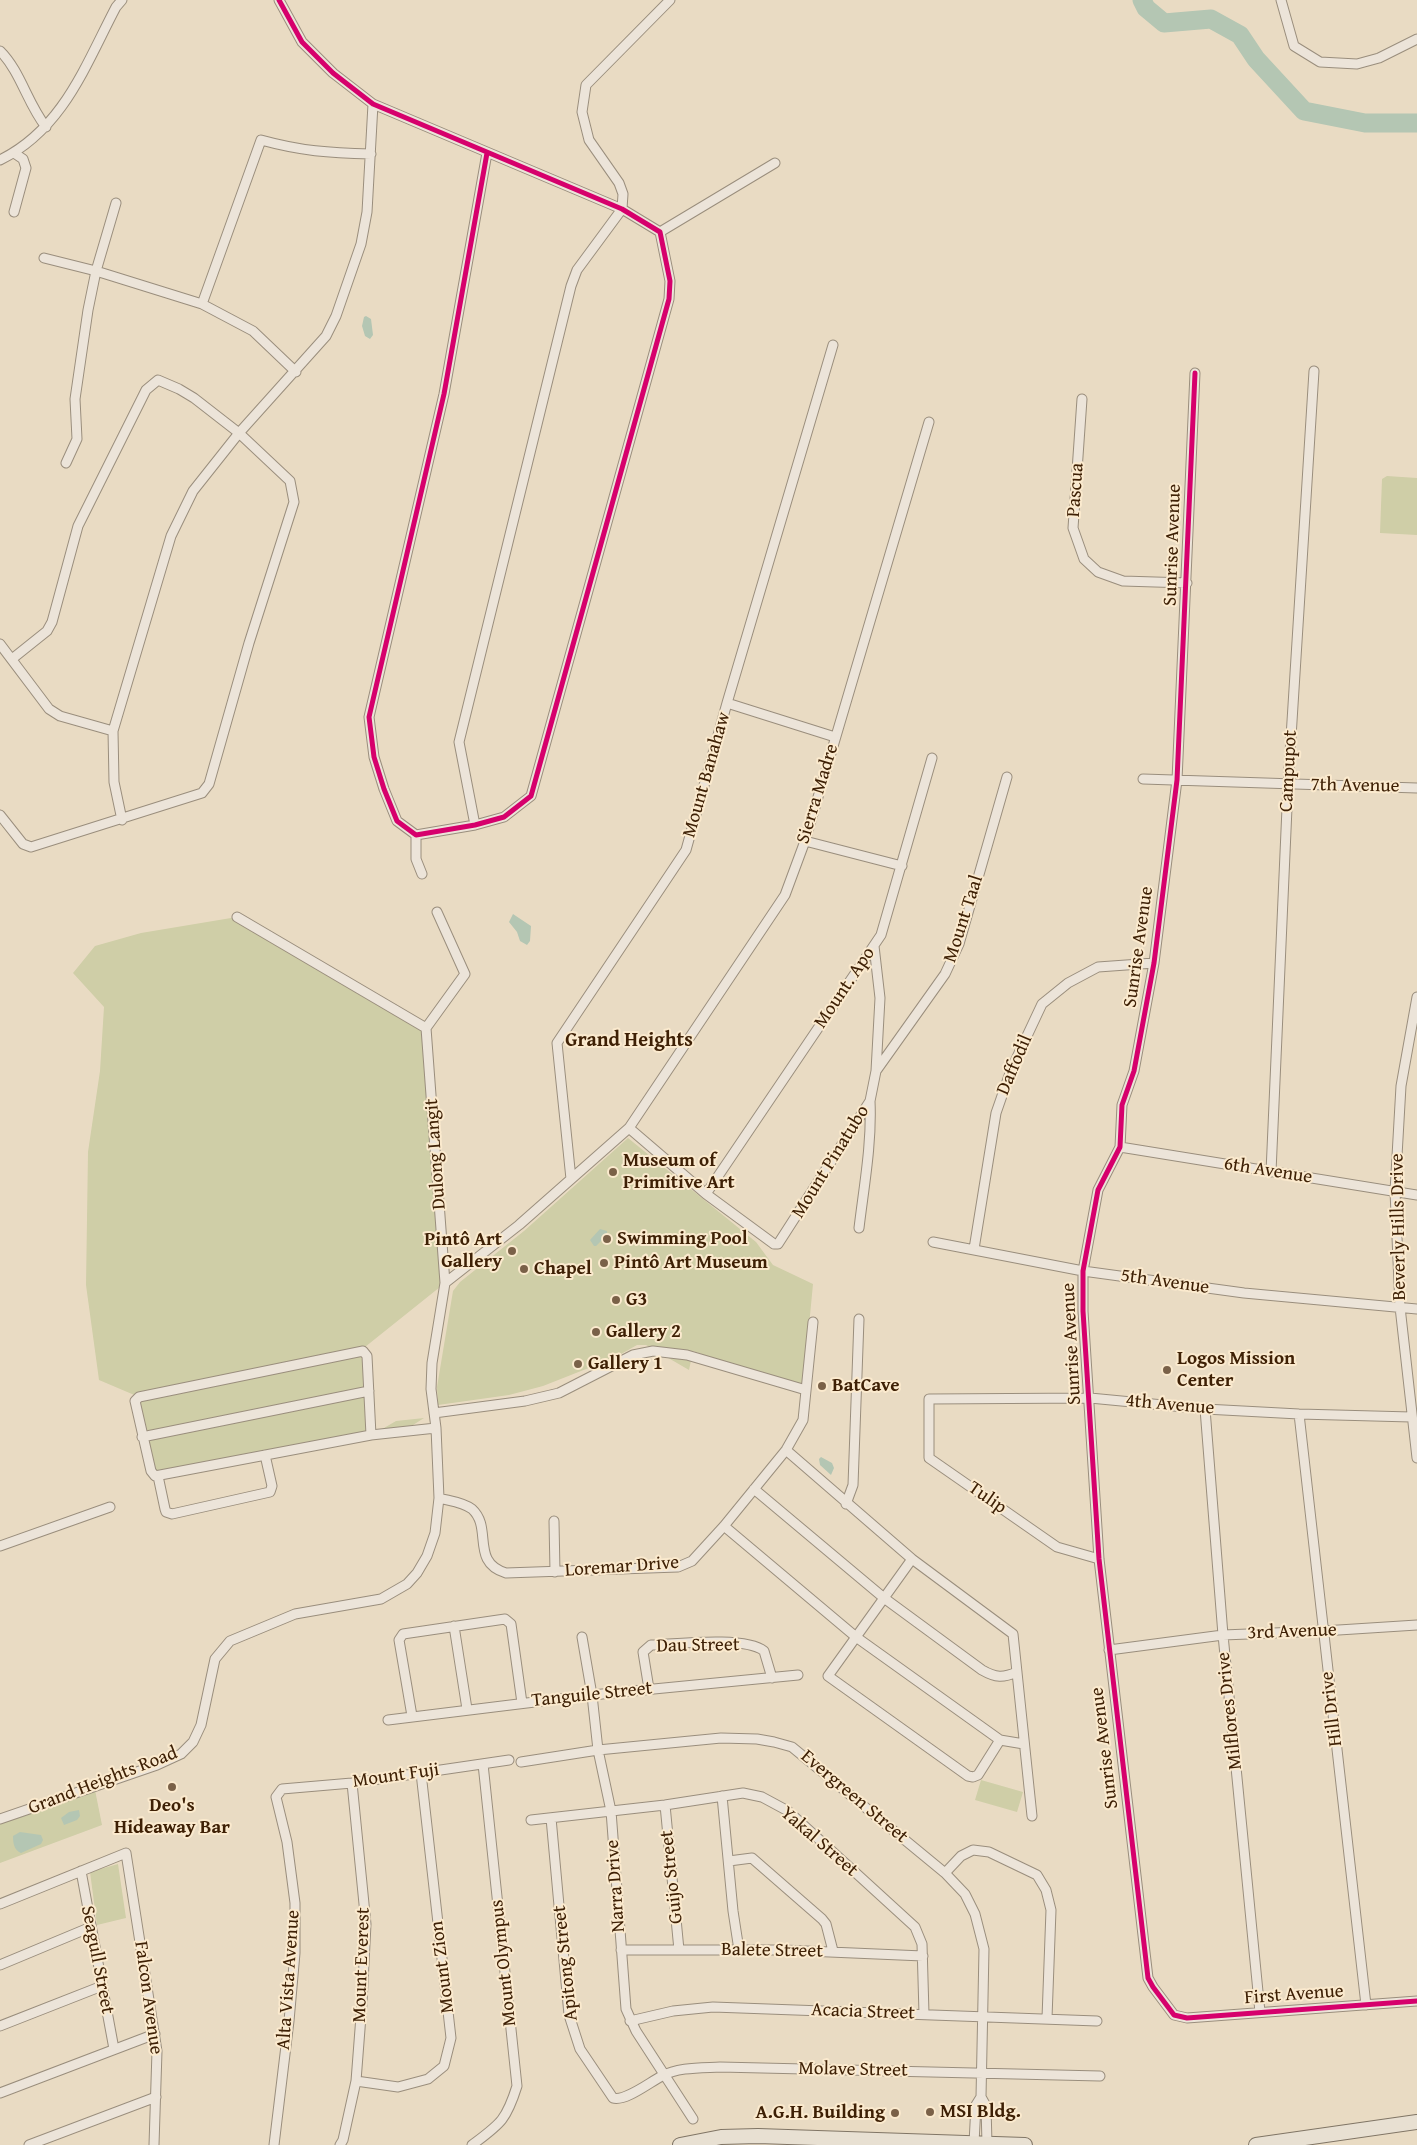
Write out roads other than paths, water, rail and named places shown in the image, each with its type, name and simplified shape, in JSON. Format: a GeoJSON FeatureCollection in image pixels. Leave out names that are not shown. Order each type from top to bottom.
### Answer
{"type":"FeatureCollection","features":[{"type":"Feature","properties":{"kind":"main road"},"geometry":{"type":"LineString","coordinates":[[1256,2145],[1417,2122]]}},
{"type":"Feature","properties":{"kind":"main road"},"geometry":{"type":"LineString","coordinates":[[1384,2126],[1403,2126],[1417,2130]]}},
{"type":"Feature","properties":{"kind":"main road"},"geometry":{"type":"LineString","coordinates":[[680,2145],[716,2137],[735,2136],[1025,2145]]}},
{"type":"Feature","properties":{"kind":"main road"},"geometry":{"type":"LineString","coordinates":[[902,2140],[916,2145]]}},
{"type":"Feature","properties":{"kind":"street"},"geometry":{"type":"LineString","coordinates":[[0,160],[14,152],[46,126],[65,104],[113,4],[122,0]]}},
{"type":"Feature","properties":{"kind":"street"},"geometry":{"type":"LineString","coordinates":[[279,0],[302,42],[334,73],[373,104],[622,209],[660,232],[670,281],[668,299],[531,796],[504,817],[475,825],[416,836],[397,822],[374,757],[369,717],[444,394],[487,153]]}},
{"type":"Feature","properties":{"kind":"street"},"geometry":{"type":"LineString","coordinates":[[475,825],[459,742],[571,286],[576,270],[622,209],[623,194],[619,183],[589,140],[582,112],[586,85],[670,0]]}},
{"type":"Feature","properties":{"kind":"street"},"geometry":{"type":"LineString","coordinates":[[1281,0],[1294,46],[1320,62],[1356,64],[1379,58],[1417,39]]}},
{"type":"Feature","properties":{"kind":"street"},"geometry":{"type":"LineString","coordinates":[[0,51],[10,61],[33,108],[46,126]]}},
{"type":"Feature","properties":{"kind":"street"},"geometry":{"type":"LineString","coordinates":[[122,820],[114,782],[113,731],[171,536],[193,491],[239,433],[296,372],[326,336],[336,316],[361,244],[367,212],[373,104]]}},
{"type":"Feature","properties":{"kind":"street"},"geometry":{"type":"LineString","coordinates":[[202,304],[261,140],[292,149],[322,153],[371,154]]}},
{"type":"Feature","properties":{"kind":"street"},"geometry":{"type":"LineString","coordinates":[[14,152],[23,159],[26,168],[14,212]]}},
{"type":"Feature","properties":{"kind":"street"},"geometry":{"type":"LineString","coordinates":[[660,232],[775,164]]}},
{"type":"Feature","properties":{"kind":"street"},"geometry":{"type":"LineString","coordinates":[[66,463],[78,439],[76,399],[96,271],[116,203]]}},
{"type":"Feature","properties":{"kind":"street"},"geometry":{"type":"LineString","coordinates":[[44,258],[96,271],[202,304],[253,331],[296,372]]}},
{"type":"Feature","properties":{"kind":"street","name":"Mount Banahaw"},"geometry":{"type":"LineString","coordinates":[[571,1179],[556,1043],[686,850],[727,703],[833,345]]}},
{"type":"Feature","properties":{"kind":"street","name":"Campupot"},"geometry":{"type":"LineString","coordinates":[[1271,1172],[1288,785],[1314,371]]}},
{"type":"Feature","properties":{"kind":"street","name":"Sunrise Avenue"},"geometry":{"type":"LineString","coordinates":[[1174,2015],[1148,1978],[1099,1559],[1083,1311],[1083,1271],[1098,1190],[1120,1147],[1122,1105],[1134,1071],[1154,963],[1177,780],[1195,373]]}},
{"type":"Feature","properties":{"kind":"street"},"geometry":{"type":"LineString","coordinates":[[0,815],[23,844],[31,847],[122,820],[202,793],[209,784],[249,643],[294,502],[290,481],[239,433],[178,389],[158,380],[146,390],[78,526],[50,627],[12,659]]}},
{"type":"Feature","properties":{"kind":"street","name":"Pascua"},"geometry":{"type":"LineString","coordinates":[[1082,399],[1073,528],[1084,558],[1098,572],[1124,581],[1187,583]]}},
{"type":"Feature","properties":{"kind":"street","name":"Sierra Madre"},"geometry":{"type":"LineString","coordinates":[[446,1283],[519,1225],[629,1128],[785,895],[805,841],[928,422]]}},
{"type":"Feature","properties":{"kind":"street"},"geometry":{"type":"LineString","coordinates":[[0,644],[49,709],[60,716],[113,731]]}},
{"type":"Feature","properties":{"kind":"street"},"geometry":{"type":"LineString","coordinates":[[727,703],[835,738]]}},
{"type":"Feature","properties":{"kind":"street","name":"Mount. Apo"},"geometry":{"type":"LineString","coordinates":[[706,1194],[881,935],[932,758]]}},
{"type":"Feature","properties":{"kind":"street","name":"Mount Taal"},"geometry":{"type":"LineString","coordinates":[[876,1071],[945,974],[958,944],[1007,777]]}},
{"type":"Feature","properties":{"kind":"street","name":"7th Avenue"},"geometry":{"type":"LineString","coordinates":[[1143,779],[1417,788]]}},
{"type":"Feature","properties":{"kind":"street"},"geometry":{"type":"LineString","coordinates":[[416,836],[416,859],[422,874]]}},
{"type":"Feature","properties":{"kind":"street"},"geometry":{"type":"LineString","coordinates":[[805,841],[902,866]]}},
{"type":"Feature","properties":{"kind":"street"},"geometry":{"type":"LineString","coordinates":[[237,917],[426,1028],[464,974],[437,912]]}},
{"type":"Feature","properties":{"kind":"street","name":"Mount Pinatubo"},"geometry":{"type":"LineString","coordinates":[[706,1194],[774,1244],[778,1244],[781,1240],[870,1101],[876,1071],[880,998],[874,946]]}},
{"type":"Feature","properties":{"kind":"street","name":"Daffodil"},"geometry":{"type":"LineString","coordinates":[[974,1249],[996,1113],[1011,1070],[1042,1004],[1068,982],[1098,967],[1154,963]]}},
{"type":"Feature","properties":{"kind":"street","name":"Beverly Hills Drive"},"geometry":{"type":"LineString","coordinates":[[1417,997],[1401,1086],[1394,1191],[1400,1307],[1417,1458]]}},
{"type":"Feature","properties":{"kind":"street","name":"Dulong Langit"},"geometry":{"type":"LineString","coordinates":[[426,1028],[446,1283],[432,1363],[431,1389],[436,1428]]}},
{"type":"Feature","properties":{"kind":"street"},"geometry":{"type":"LineString","coordinates":[[859,1228],[871,1119],[870,1101]]}},
{"type":"Feature","properties":{"kind":"street"},"geometry":{"type":"LineString","coordinates":[[629,1128],[706,1194]]}},
{"type":"Feature","properties":{"kind":"street","name":"6th Avenue"},"geometry":{"type":"LineString","coordinates":[[1120,1147],[1417,1195]]}},
{"type":"Feature","properties":{"kind":"street","name":"5th Avenue"},"geometry":{"type":"LineString","coordinates":[[933,1242],[1083,1271],[1262,1295],[1417,1310]]}},
{"type":"Feature","properties":{"kind":"street"},"geometry":{"type":"LineString","coordinates":[[846,1504],[853,1485],[859,1319]]}},
{"type":"Feature","properties":{"kind":"street","name":"Loremar Drive"},"geometry":{"type":"LineString","coordinates":[[439,1498],[461,1503],[471,1508],[478,1516],[486,1559],[499,1571],[506,1573],[678,1567],[692,1561],[724,1526],[786,1450],[803,1420],[813,1322]]}},
{"type":"Feature","properties":{"kind":"street"},"geometry":{"type":"LineString","coordinates":[[265,1455],[272,1486],[270,1492],[172,1514],[166,1512],[158,1476],[151,1471],[142,1437],[134,1404],[136,1398],[360,1351],[366,1353],[367,1356],[371,1435]]}},
{"type":"Feature","properties":{"kind":"street"},"geometry":{"type":"LineString","coordinates":[[434,1413],[525,1401],[559,1393],[633,1355],[653,1351],[687,1355],[728,1369],[806,1390]]}},
{"type":"Feature","properties":{"kind":"street"},"geometry":{"type":"LineString","coordinates":[[142,1437],[370,1391]]}},
{"type":"Feature","properties":{"kind":"street","name":"4th Avenue"},"geometry":{"type":"LineString","coordinates":[[929,1399],[1090,1398],[1205,1409],[1411,1417]]}},
{"type":"Feature","properties":{"kind":"street","name":"Tulip"},"geometry":{"type":"LineString","coordinates":[[929,1399],[929,1458],[1057,1547],[1099,1559]]}},
{"type":"Feature","properties":{"kind":"street","name":"Milflores Drive"},"geometry":{"type":"LineString","coordinates":[[1205,1409],[1223,1635],[1260,2012]]}},
{"type":"Feature","properties":{"kind":"street","name":"Hill Drive"},"geometry":{"type":"LineString","coordinates":[[1300,1414],[1366,2005]]}},
{"type":"Feature","properties":{"kind":"street"},"geometry":{"type":"LineString","coordinates":[[158,1476],[371,1435],[436,1428]]}},
{"type":"Feature","properties":{"kind":"street","name":"Grand Heights Road"},"geometry":{"type":"LineString","coordinates":[[0,1819],[157,1765],[181,1754],[193,1742],[201,1725],[215,1659],[230,1641],[295,1614],[381,1599],[406,1584],[417,1573],[427,1556],[435,1533],[439,1498],[436,1428]]}},
{"type":"Feature","properties":{"kind":"street"},"geometry":{"type":"LineString","coordinates":[[786,1450],[846,1504],[912,1559],[1013,1634],[1032,1816]]}},
{"type":"Feature","properties":{"kind":"street"},"geometry":{"type":"LineString","coordinates":[[754,1489],[884,1598],[982,1670],[994,1677],[1004,1678],[1017,1672]]}},
{"type":"Feature","properties":{"kind":"street"},"geometry":{"type":"LineString","coordinates":[[0,1546],[110,1507]]}},
{"type":"Feature","properties":{"kind":"street"},"geometry":{"type":"LineString","coordinates":[[554,1522],[555,1572]]}},
{"type":"Feature","properties":{"kind":"street"},"geometry":{"type":"LineString","coordinates":[[724,1526],[856,1636],[1000,1740],[1024,1744]]}},
{"type":"Feature","properties":{"kind":"street"},"geometry":{"type":"LineString","coordinates":[[912,1559],[828,1676],[968,1776],[978,1775],[1000,1740]]}},
{"type":"Feature","properties":{"kind":"street"},"geometry":{"type":"LineString","coordinates":[[412,1716],[399,1640],[403,1634],[505,1619],[511,1624],[522,1703]]}},
{"type":"Feature","properties":{"kind":"street","name":"3rd Avenue"},"geometry":{"type":"LineString","coordinates":[[1109,1650],[1223,1635],[1323,1632],[1417,1625]]}},
{"type":"Feature","properties":{"kind":"street"},"geometry":{"type":"LineString","coordinates":[[454,1626],[467,1710]]}},
{"type":"Feature","properties":{"kind":"street","name":"Narra Drive"},"geometry":{"type":"LineString","coordinates":[[582,1637],[592,1695],[598,1750],[611,1811],[626,2009],[630,2021],[693,2119]]}},
{"type":"Feature","properties":{"kind":"street","name":"Dau Street"},"geometry":{"type":"LineString","coordinates":[[649,1689],[643,1652],[652,1645],[735,1642],[750,1646],[764,1652],[772,1678]]}},
{"type":"Feature","properties":{"kind":"street","name":"Tanguile Street"},"geometry":{"type":"LineString","coordinates":[[388,1720],[592,1695],[798,1675]]}},
{"type":"Feature","properties":{"kind":"street","name":"Evergreen Street"},"geometry":{"type":"LineString","coordinates":[[520,1762],[598,1750],[721,1738],[758,1739],[792,1747],[945,1873],[965,1894],[975,1914],[984,1949],[981,2097]]}},
{"type":"Feature","properties":{"kind":"street","name":"Mount Fuji"},"geometry":{"type":"LineString","coordinates":[[282,1788],[352,1783],[509,1760]]}},
{"type":"Feature","properties":{"kind":"street","name":"Mount Olympus"},"geometry":{"type":"LineString","coordinates":[[472,2145],[496,2126],[509,2111],[517,2086],[483,1764]]}},
{"type":"Feature","properties":{"kind":"street","name":"Mount Zion"},"geometry":{"type":"LineString","coordinates":[[356,2081],[398,2087],[428,2079],[444,2066],[451,2038],[421,1773]]}},
{"type":"Feature","properties":{"kind":"street","name":"Mount Everest"},"geometry":{"type":"LineString","coordinates":[[340,2145],[343,2140],[356,2081],[366,1924],[352,1783]]}},
{"type":"Feature","properties":{"kind":"street","name":"Alta Vista Avenue"},"geometry":{"type":"LineString","coordinates":[[274,2145],[295,1953],[295,1903],[287,1842],[276,1797],[282,1788]]}},
{"type":"Feature","properties":{"kind":"street","name":"Yakal Street"},"geometry":{"type":"LineString","coordinates":[[531,1820],[665,1805],[743,1793],[762,1797],[788,1811],[915,1927],[922,1944],[924,2014]]}},
{"type":"Feature","properties":{"kind":"street"},"geometry":{"type":"LineString","coordinates":[[722,1796],[733,1911],[739,1950]]}},
{"type":"Feature","properties":{"kind":"street","name":"Guijo Street"},"geometry":{"type":"LineString","coordinates":[[665,1805],[679,1950]]}},
{"type":"Feature","properties":{"kind":"street","name":"Apitong Street"},"geometry":{"type":"LineString","coordinates":[[551,1818],[569,2016],[580,2048],[613,2098]]}},
{"type":"Feature","properties":{"kind":"street"},"geometry":{"type":"LineString","coordinates":[[945,1873],[961,1856],[973,1850],[989,1852],[1037,1876],[1046,1890],[1051,1910],[1047,2018]]}},
{"type":"Feature","properties":{"kind":"street","name":"Falcon Avenue"},"geometry":{"type":"LineString","coordinates":[[81,1871],[126,1853],[155,2034],[158,2069],[154,2145]]}},
{"type":"Feature","properties":{"kind":"street"},"geometry":{"type":"LineString","coordinates":[[729,1860],[752,1858],[822,1919],[826,1924],[833,1952]]}},
{"type":"Feature","properties":{"kind":"street"},"geometry":{"type":"LineString","coordinates":[[0,1904],[81,1871]]}},
{"type":"Feature","properties":{"kind":"street","name":"Seagull Street"},"geometry":{"type":"LineString","coordinates":[[81,1871],[114,2049]]}},
{"type":"Feature","properties":{"kind":"street"},"geometry":{"type":"LineString","coordinates":[[0,1965],[91,1927]]}},
{"type":"Feature","properties":{"kind":"street","name":"Balete Street"},"geometry":{"type":"LineString","coordinates":[[621,1950],[739,1950],[923,1956]]}},
{"type":"Feature","properties":{"kind":"street"},"geometry":{"type":"LineString","coordinates":[[0,2026],[102,1986]]}},
{"type":"Feature","properties":{"kind":"street","name":"First Avenue"},"geometry":{"type":"LineString","coordinates":[[1174,2015],[1187,2018],[1417,2001]]}},
{"type":"Feature","properties":{"kind":"street","name":"Acacia Street"},"geometry":{"type":"LineString","coordinates":[[630,2021],[673,2011],[713,2007],[983,2015],[1097,2021]]}},
{"type":"Feature","properties":{"kind":"street"},"geometry":{"type":"LineString","coordinates":[[0,2093],[155,2034]]}},
{"type":"Feature","properties":{"kind":"street","name":"Molave Street"},"geometry":{"type":"LineString","coordinates":[[613,2098],[622,2099],[665,2074],[690,2068],[982,2072],[1100,2076]]}},
{"type":"Feature","properties":{"kind":"street"},"geometry":{"type":"LineString","coordinates":[[29,2145],[156,2097]]}},
{"type":"Feature","properties":{"kind":"street"},"geometry":{"type":"LineString","coordinates":[[981,2097],[986,2106],[986,2117],[976,2144],[974,2117],[976,2105],[981,2097]]}},
{"type":"Feature","properties":{"kind":"street"},"geometry":{"type":"LineString","coordinates":[[974,2117],[986,2117]]}},
{"type":"Feature","properties":{"kind":"waterway"},"geometry":{"type":"LineString","coordinates":[[1142,0],[1146,8],[1164,23],[1211,19],[1240,35],[1256,59],[1304,111],[1365,123],[1417,123]]}},
{"type":"Feature","properties":{"kind":"place","name":"Museum of Primitive Art"},"geometry":{"type":"Point","coordinates":[613,1172]}},
{"type":"Feature","properties":{"kind":"place","name":"Swimming Pool"},"geometry":{"type":"Point","coordinates":[607,1239]}},
{"type":"Feature","properties":{"kind":"place","name":"Pintô Art Gallery"},"geometry":{"type":"Point","coordinates":[512,1251]}},
{"type":"Feature","properties":{"kind":"place","name":"Pintô Art Museum"},"geometry":{"type":"Point","coordinates":[604,1263]}},
{"type":"Feature","properties":{"kind":"place","name":"Chapel"},"geometry":{"type":"Point","coordinates":[524,1269]}},
{"type":"Feature","properties":{"kind":"place","name":"G3"},"geometry":{"type":"Point","coordinates":[616,1300]}},
{"type":"Feature","properties":{"kind":"place","name":"Gallery 2"},"geometry":{"type":"Point","coordinates":[596,1332]}},
{"type":"Feature","properties":{"kind":"place","name":"Gallery 1"},"geometry":{"type":"Point","coordinates":[578,1364]}},
{"type":"Feature","properties":{"kind":"place","name":"Logos Mission Center"},"geometry":{"type":"Point","coordinates":[1167,1370]}},
{"type":"Feature","properties":{"kind":"place","name":"BatCave"},"geometry":{"type":"Point","coordinates":[822,1386]}},
{"type":"Feature","properties":{"kind":"place","name":"Deo's Hideaway Bar"},"geometry":{"type":"Point","coordinates":[172,1787]}},
{"type":"Feature","properties":{"kind":"place","name":"MSI Bldg."},"geometry":{"type":"Point","coordinates":[930,2112]}},
{"type":"Feature","properties":{"kind":"place","name":"A.G.H. Building"},"geometry":{"type":"Point","coordinates":[895,2113]}},
{"type":"Feature","properties":{"kind":"district","name":"Grand Heights"},"geometry":{"type":"Point","coordinates":[629,1041]}}]}
